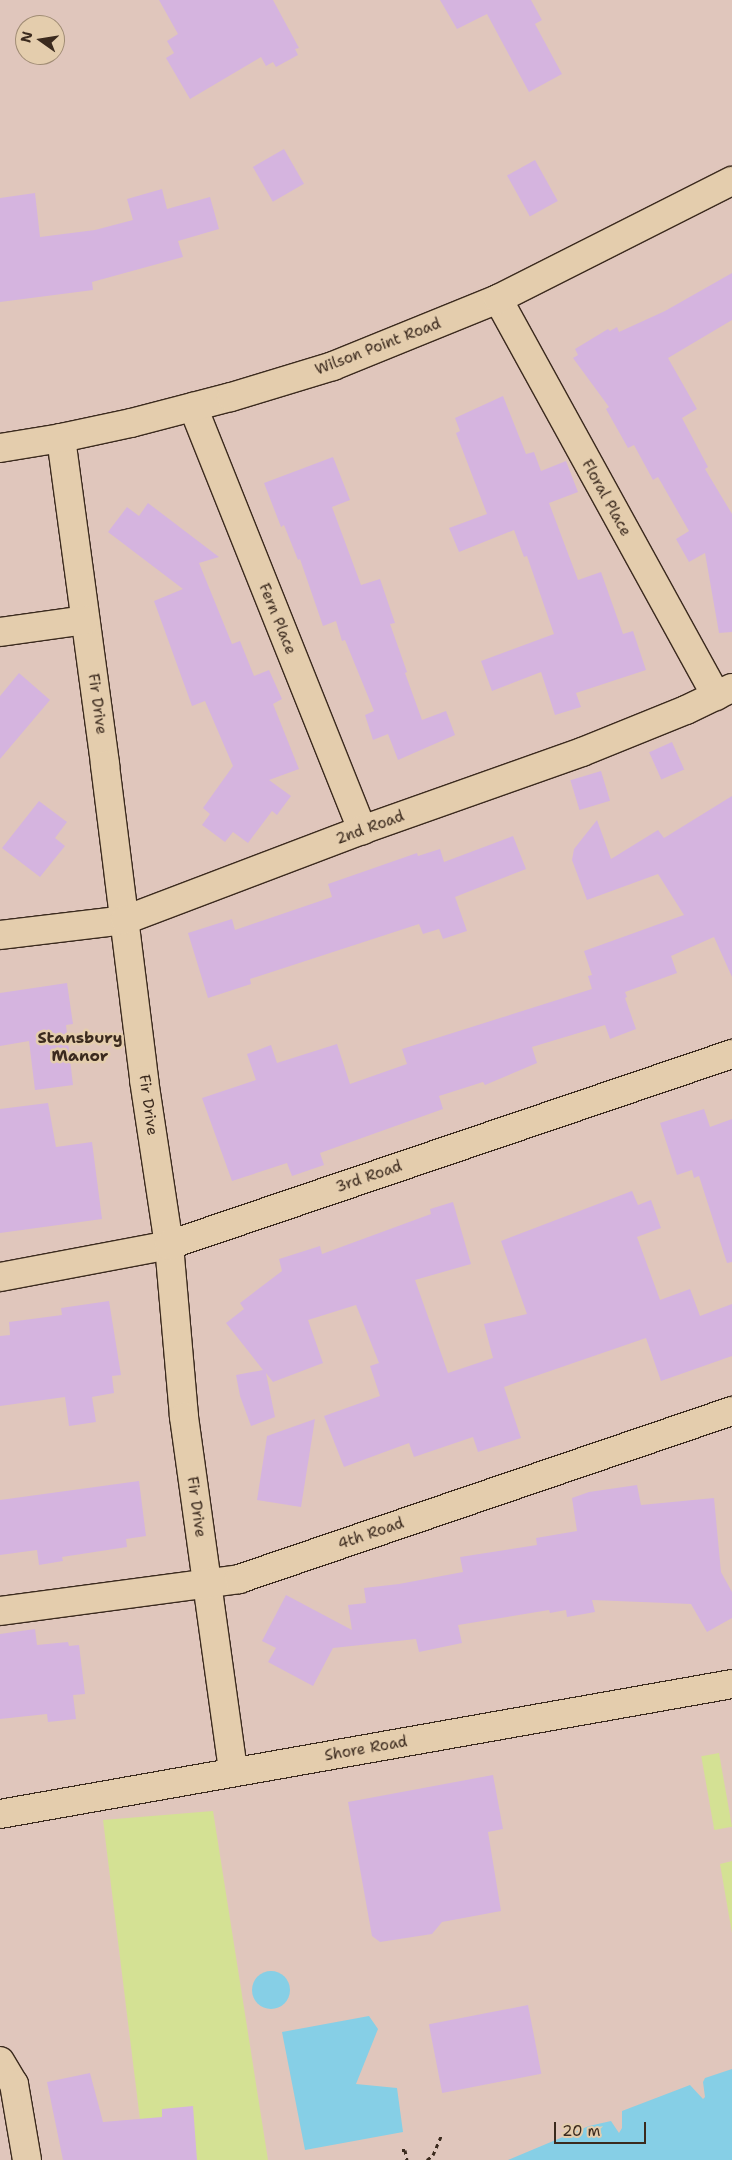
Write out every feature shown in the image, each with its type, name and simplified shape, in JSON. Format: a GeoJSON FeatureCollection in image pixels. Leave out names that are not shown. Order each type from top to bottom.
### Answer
{"type":"FeatureCollection","features":[{"type":"Feature","properties":{"kind":"street","name":"Wilson Point Road"},"geometry":{"type":"LineString","coordinates":[[0,448],[61,438],[193,408],[333,366],[498,300],[732,181]]}},
{"type":"Feature","properties":{"kind":"street","name":"Floral Place"},"geometry":{"type":"LineString","coordinates":[[498,300],[724,692]]}},
{"type":"Feature","properties":{"kind":"street","name":"Fern Place"},"geometry":{"type":"LineString","coordinates":[[193,408],[362,830]]}},
{"type":"Feature","properties":{"kind":"street","name":"Fir Drive"},"geometry":{"type":"LineString","coordinates":[[61,438],[125,920],[144,1080],[168,1245],[184,1417],[233,1772]]}},
{"type":"Feature","properties":{"kind":"street"},"geometry":{"type":"LineString","coordinates":[[0,632],[85,620]]}},
{"type":"Feature","properties":{"kind":"street","name":"2nd Road"},"geometry":{"type":"LineString","coordinates":[[0,935],[125,920],[362,830],[582,752],[724,692]]}},
{"type":"Feature","properties":{"kind":"street","name":"3rd Road"},"geometry":{"type":"LineString","coordinates":[[0,1277],[168,1245],[732,1054]]}},
{"type":"Feature","properties":{"kind":"street","name":"4th Road"},"geometry":{"type":"LineString","coordinates":[[0,1611],[239,1579],[732,1411]]}},
{"type":"Feature","properties":{"kind":"street","name":"Shore Road"},"geometry":{"type":"LineString","coordinates":[[0,1814],[732,1684]]}},
{"type":"Feature","properties":{"kind":"street"},"geometry":{"type":"LineString","coordinates":[[0,2061],[14,2084],[27,2160]]}},
{"type":"Feature","properties":{"kind":"path"},"geometry":{"type":"LineString","coordinates":[[427,2160],[433,2156],[442,2134]]}},
{"type":"Feature","properties":{"kind":"path"},"geometry":{"type":"LineString","coordinates":[[402,2150],[405,2150],[407,2160]]}},
{"type":"Feature","properties":{"kind":"green space"},"geometry":{"type":"Polygon","coordinates":[[[719,1753],[732,1827],[714,1830],[701,1756],[719,1753]]]}},
{"type":"Feature","properties":{"kind":"green space"},"geometry":{"type":"Polygon","coordinates":[[[213,1811],[268,2160],[145,2160],[103,1820],[213,1811]]]}},
{"type":"Feature","properties":{"kind":"green space"},"geometry":{"type":"Polygon","coordinates":[[[732,1861],[732,1933],[720,1864],[732,1861]]]}},
{"type":"Feature","properties":{"kind":"water"},"geometry":{"type":"Polygon","coordinates":[[[271,1971],[284,1977],[290,1990],[284,2003],[271,2009],[258,2003],[252,1990],[258,1977],[271,1971]]]}},
{"type":"Feature","properties":{"kind":"water"},"geometry":{"type":"Polygon","coordinates":[[[369,2016],[378,2029],[356,2084],[397,2088],[403,2132],[305,2150],[282,2032],[369,2016]]]}},
{"type":"Feature","properties":{"kind":"water"},"geometry":{"type":"Polygon","coordinates":[[[732,2069],[732,2160],[508,2160],[589,2126],[611,2121],[619,2133],[622,2128],[622,2111],[690,2085],[703,2099],[705,2097],[703,2082],[705,2078],[732,2069]]]}},
{"type":"Feature","properties":{"kind":"building"},"geometry":{"type":"Polygon","coordinates":[[[159,0],[273,0],[299,48],[295,49],[298,55],[276,67],[273,62],[266,66],[261,57],[190,99],[166,58],[174,53],[167,41],[178,34],[159,0]]]}},
{"type":"Feature","properties":{"kind":"building"},"geometry":{"type":"Polygon","coordinates":[[[440,0],[531,0],[542,20],[535,24],[562,74],[529,92],[487,14],[457,29],[440,0]]]}},
{"type":"Feature","properties":{"kind":"building"},"geometry":{"type":"Polygon","coordinates":[[[284,149],[304,184],[273,202],[253,167],[284,149]]]}},
{"type":"Feature","properties":{"kind":"building"},"geometry":{"type":"Polygon","coordinates":[[[535,160],[558,201],[530,217],[507,176],[535,160]]]}},
{"type":"Feature","properties":{"kind":"building"},"geometry":{"type":"Polygon","coordinates":[[[162,189],[167,209],[210,197],[219,229],[178,241],[183,257],[92,282],[93,290],[0,302],[0,198],[35,193],[40,237],[95,230],[133,220],[127,199],[162,189]]]}},
{"type":"Feature","properties":{"kind":"building"},"geometry":{"type":"Polygon","coordinates":[[[732,273],[732,320],[668,358],[697,409],[682,418],[708,467],[705,469],[732,514],[732,632],[719,633],[705,553],[689,562],[676,539],[689,531],[658,477],[653,480],[634,445],[628,448],[606,409],[609,407],[573,358],[578,355],[575,349],[608,329],[610,331],[617,327],[619,332],[665,311],[732,273]]]}},
{"type":"Feature","properties":{"kind":"building"},"geometry":{"type":"Polygon","coordinates":[[[503,396],[526,454],[534,452],[541,471],[566,461],[578,492],[549,503],[578,580],[601,572],[623,634],[633,631],[646,670],[576,693],[581,707],[555,715],[541,672],[492,691],[481,661],[554,634],[527,556],[524,557],[514,530],[459,552],[449,528],[487,514],[456,433],[460,431],[455,418],[503,396]]]}},
{"type":"Feature","properties":{"kind":"building"},"geometry":{"type":"Polygon","coordinates":[[[333,457],[350,500],[332,507],[361,585],[380,579],[395,623],[390,624],[422,720],[446,711],[455,735],[398,760],[388,734],[373,740],[365,715],[374,711],[345,640],[342,641],[336,621],[323,626],[300,559],[298,560],[284,525],[281,527],[264,483],[333,457]]]}},
{"type":"Feature","properties":{"kind":"building"},"geometry":{"type":"Polygon","coordinates":[[[148,503],[219,557],[199,563],[232,644],[240,641],[254,676],[269,670],[282,699],[273,704],[299,769],[269,780],[291,796],[277,815],[272,811],[248,843],[233,832],[225,842],[202,825],[210,814],[203,808],[233,766],[205,701],[192,706],[154,601],[183,589],[108,532],[127,507],[139,516],[148,503]]]}},
{"type":"Feature","properties":{"kind":"building"},"geometry":{"type":"Polygon","coordinates":[[[19,673],[50,700],[0,759],[0,696],[19,673]]]}},
{"type":"Feature","properties":{"kind":"building"},"geometry":{"type":"Polygon","coordinates":[[[672,742],[684,769],[661,780],[649,752],[672,742]]]}},
{"type":"Feature","properties":{"kind":"building"},"geometry":{"type":"Polygon","coordinates":[[[601,771],[610,801],[579,810],[570,780],[601,771]]]}},
{"type":"Feature","properties":{"kind":"building"},"geometry":{"type":"Polygon","coordinates":[[[732,796],[732,977],[714,937],[671,956],[677,973],[625,992],[627,997],[625,998],[636,1029],[610,1039],[605,1025],[532,1047],[537,1063],[485,1085],[483,1082],[439,1096],[443,1109],[320,1153],[324,1165],[292,1176],[287,1163],[232,1181],[202,1098],[256,1080],[247,1054],[271,1045],[277,1063],[337,1044],[350,1084],[407,1064],[402,1049],[592,989],[588,976],[592,975],[584,951],[684,915],[658,874],[587,900],[572,860],[574,849],[597,820],[611,859],[658,830],[664,838],[732,796]]]}},
{"type":"Feature","properties":{"kind":"building"},"geometry":{"type":"Polygon","coordinates":[[[39,801],[67,822],[55,838],[65,846],[40,877],[2,848],[39,801]]]}},
{"type":"Feature","properties":{"kind":"building"},"geometry":{"type":"Polygon","coordinates":[[[513,836],[526,869],[455,897],[467,931],[443,939],[439,929],[423,934],[419,924],[250,979],[251,984],[208,998],[188,933],[232,919],[235,930],[332,897],[328,884],[417,853],[418,856],[440,849],[444,862],[513,836]]]}},
{"type":"Feature","properties":{"kind":"building"},"geometry":{"type":"Polygon","coordinates":[[[67,983],[73,1024],[66,1025],[73,1085],[35,1090],[29,1041],[0,1046],[0,993],[67,983]]]}},
{"type":"Feature","properties":{"kind":"building"},"geometry":{"type":"Polygon","coordinates":[[[48,1103],[56,1147],[92,1142],[102,1219],[0,1233],[0,1109],[48,1103]]]}},
{"type":"Feature","properties":{"kind":"building"},"geometry":{"type":"Polygon","coordinates":[[[704,1109],[710,1127],[732,1119],[732,1262],[727,1263],[699,1176],[694,1178],[692,1170],[677,1175],[660,1123],[704,1109]]]}},
{"type":"Feature","properties":{"kind":"building"},"geometry":{"type":"Polygon","coordinates":[[[632,1191],[638,1205],[651,1200],[661,1228],[637,1237],[660,1300],[690,1289],[700,1316],[732,1304],[732,1356],[661,1381],[646,1338],[504,1387],[521,1438],[478,1452],[473,1437],[414,1457],[409,1443],[344,1467],[324,1416],[380,1396],[370,1366],[379,1363],[356,1305],[308,1320],[323,1363],[273,1382],[266,1373],[275,1417],[251,1426],[240,1396],[236,1375],[263,1370],[226,1323],[244,1309],[240,1303],[282,1271],[279,1259],[320,1246],[322,1254],[431,1214],[430,1209],[453,1202],[471,1264],[415,1280],[448,1373],[493,1358],[484,1324],[527,1314],[501,1241],[632,1191]]]}},
{"type":"Feature","properties":{"kind":"building"},"geometry":{"type":"Polygon","coordinates":[[[109,1301],[121,1375],[112,1376],[114,1393],[92,1397],[96,1422],[69,1426],[65,1397],[0,1406],[0,1336],[10,1335],[9,1322],[62,1315],[61,1308],[109,1301]]]}},
{"type":"Feature","properties":{"kind":"building"},"geometry":{"type":"Polygon","coordinates":[[[315,1419],[301,1507],[257,1500],[267,1436],[315,1419]]]}},
{"type":"Feature","properties":{"kind":"building"},"geometry":{"type":"Polygon","coordinates":[[[139,1481],[146,1536],[126,1539],[127,1547],[62,1557],[63,1561],[39,1565],[37,1550],[0,1555],[0,1500],[139,1481]]]}},
{"type":"Feature","properties":{"kind":"building"},"geometry":{"type":"Polygon","coordinates":[[[637,1485],[641,1505],[714,1498],[721,1572],[732,1592],[732,1618],[707,1632],[691,1604],[592,1600],[595,1612],[567,1617],[566,1610],[550,1613],[549,1610],[458,1625],[462,1643],[419,1652],[416,1639],[333,1648],[313,1686],[268,1662],[276,1648],[262,1641],[286,1595],[352,1630],[348,1605],[366,1603],[364,1588],[399,1584],[463,1572],[460,1557],[537,1545],[536,1538],[577,1531],[572,1498],[589,1492],[637,1485]]]}},
{"type":"Feature","properties":{"kind":"building"},"geometry":{"type":"Polygon","coordinates":[[[35,1629],[37,1645],[68,1642],[69,1646],[79,1645],[85,1694],[73,1695],[76,1719],[48,1722],[47,1714],[0,1719],[0,1634],[35,1629]]]}},
{"type":"Feature","properties":{"kind":"building"},"geometry":{"type":"Polygon","coordinates":[[[493,1775],[503,1829],[488,1832],[501,1911],[442,1922],[432,1934],[380,1942],[372,1936],[348,1802],[493,1775]]]}},
{"type":"Feature","properties":{"kind":"building"},"geometry":{"type":"Polygon","coordinates":[[[528,2005],[541,2074],[442,2093],[429,2024],[528,2005]]]}},
{"type":"Feature","properties":{"kind":"building"},"geometry":{"type":"Polygon","coordinates":[[[90,2073],[103,2122],[162,2117],[162,2109],[193,2106],[197,2160],[63,2160],[47,2082],[90,2073]]]}},
{"type":"Feature","properties":{"kind":"district","name":"Stansbury Manor"},"geometry":{"type":"Point","coordinates":[80,1047]}}]}
